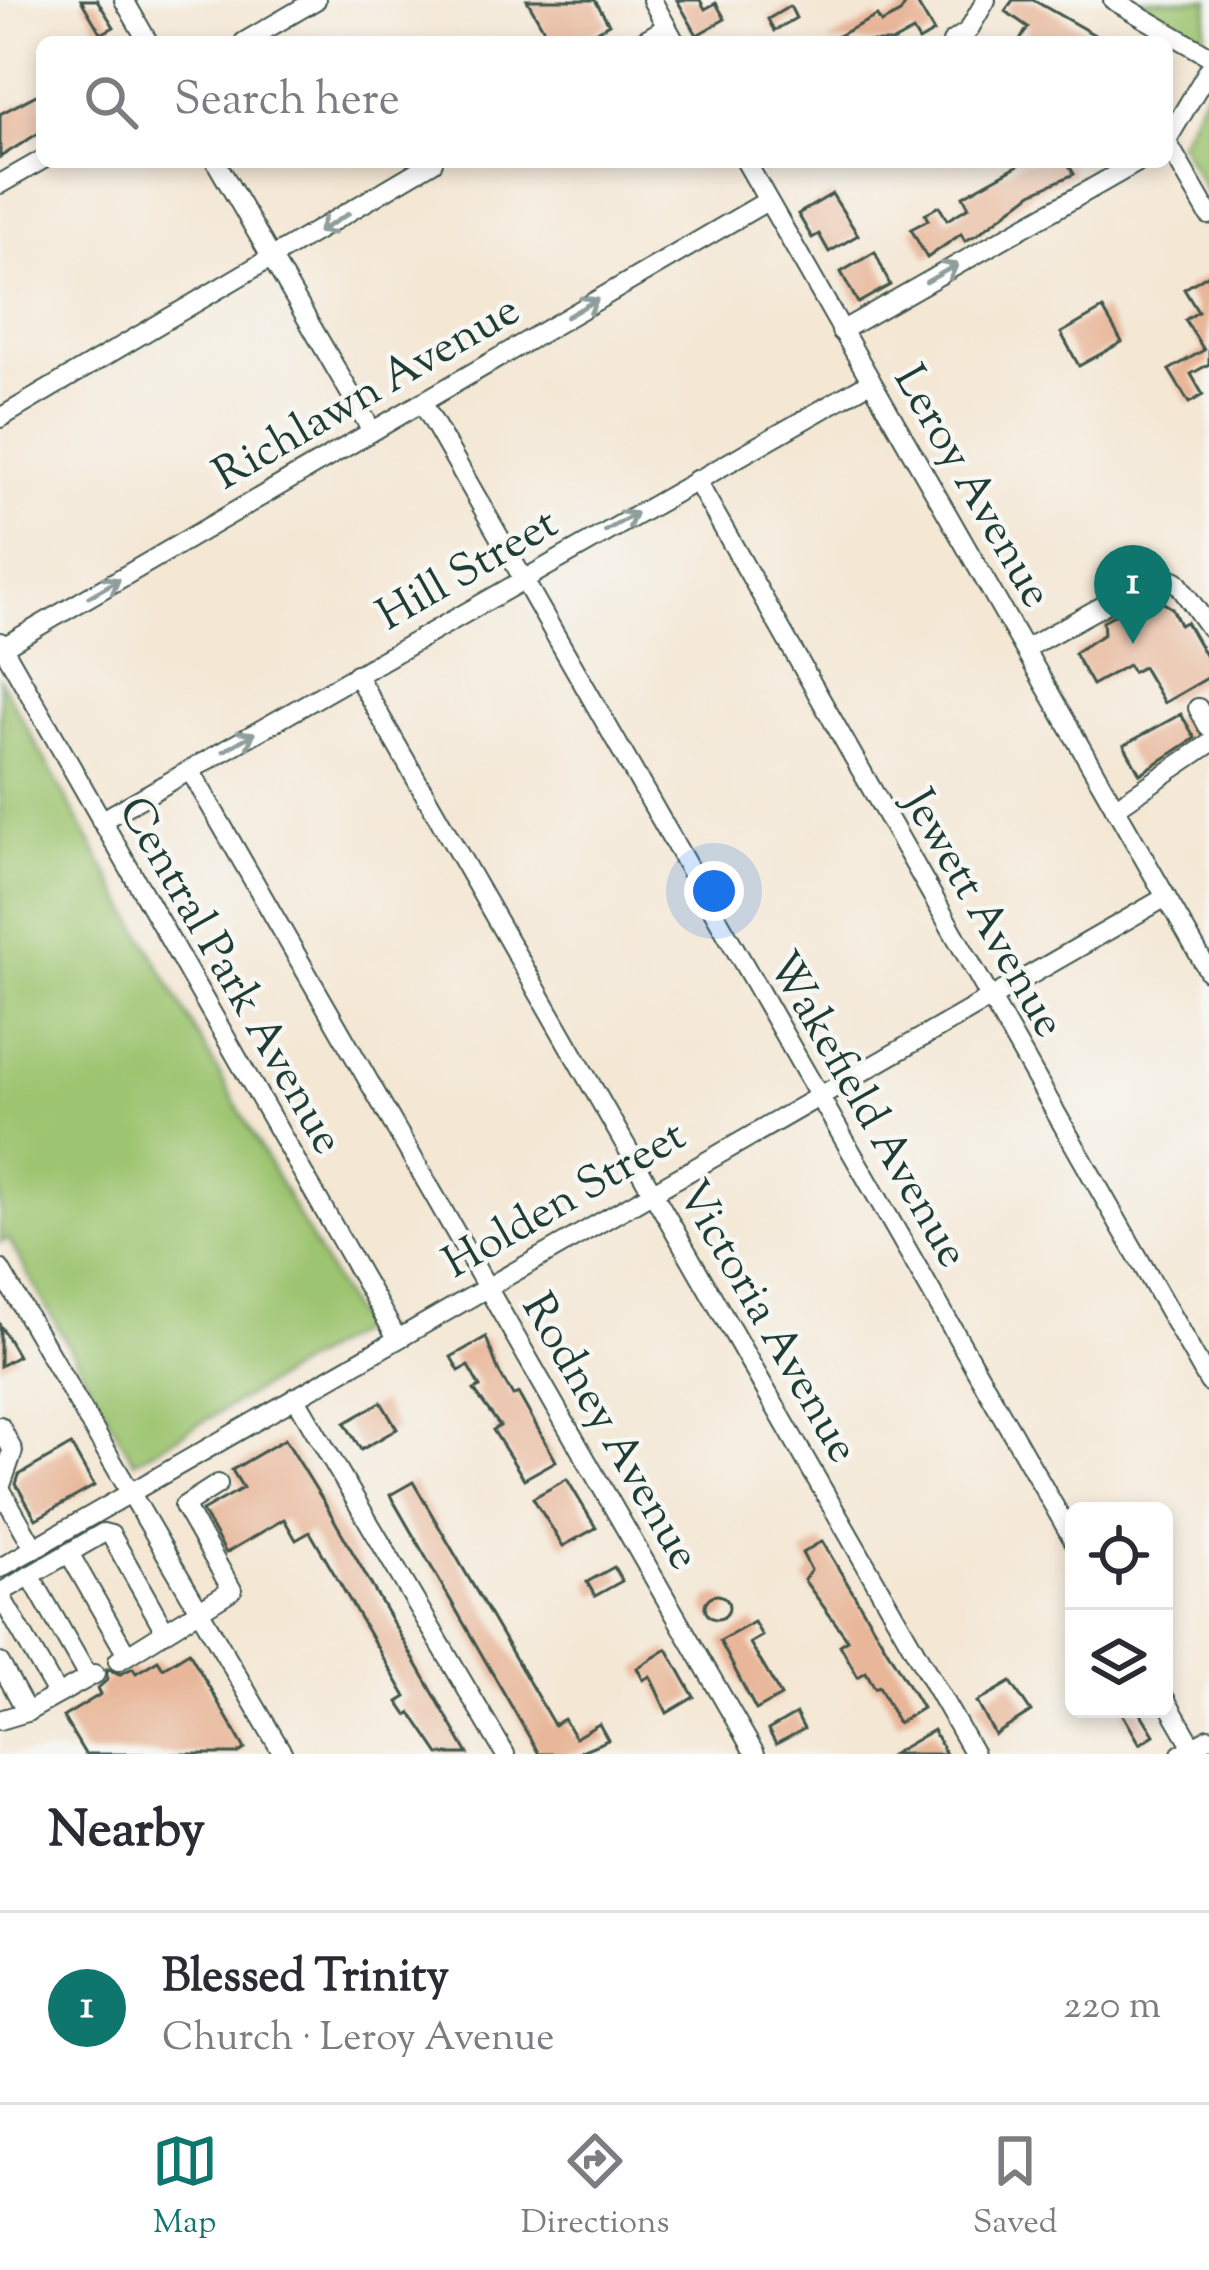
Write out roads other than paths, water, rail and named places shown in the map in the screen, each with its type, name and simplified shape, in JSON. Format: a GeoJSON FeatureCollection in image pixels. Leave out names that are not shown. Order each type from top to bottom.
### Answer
{"type":"FeatureCollection","features":[{"type":"Feature","properties":{"kind":"street"},"geometry":{"type":"LineString","coordinates":[[124,0],[145,36]]}},
{"type":"Feature","properties":{"kind":"street"},"geometry":{"type":"LineString","coordinates":[[254,36],[316,0]]}},
{"type":"Feature","properties":{"kind":"street"},"geometry":{"type":"LineString","coordinates":[[652,0],[671,35]]}},
{"type":"Feature","properties":{"kind":"street"},"geometry":{"type":"LineString","coordinates":[[963,36],[986,0]]}},
{"type":"Feature","properties":{"kind":"street"},"geometry":{"type":"LineString","coordinates":[[1112,0],[1209,56]]}},
{"type":"Feature","properties":{"kind":"street"},"geometry":{"type":"LineString","coordinates":[[1173,131],[1209,69]]}},
{"type":"Feature","properties":{"kind":"street"},"geometry":{"type":"LineString","coordinates":[[1173,152],[1209,215]]}},
{"type":"Feature","properties":{"kind":"street"},"geometry":{"type":"LineString","coordinates":[[0,184],[36,163]]}},
{"type":"Feature","properties":{"kind":"street"},"geometry":{"type":"LineString","coordinates":[[219,168],[372,431]]}},
{"type":"Feature","properties":{"kind":"street"},"geometry":{"type":"LineString","coordinates":[[0,418],[423,168]]}},
{"type":"Feature","properties":{"kind":"street","name":"Leroy Avenue"},"geometry":{"type":"LineString","coordinates":[[749,168],[1209,972]]}},
{"type":"Feature","properties":{"kind":"street"},"geometry":{"type":"LineString","coordinates":[[841,331],[1127,168]]}},
{"type":"Feature","properties":{"kind":"street","name":"Richlawn Avenue"},"geometry":{"type":"LineString","coordinates":[[2,645],[767,200]]}},
{"type":"Feature","properties":{"kind":"street","name":"Hill Street"},"geometry":{"type":"LineString","coordinates":[[101,821],[870,382]]}},
{"type":"Feature","properties":{"kind":"street","name":"Wakefield Avenue"},"geometry":{"type":"LineString","coordinates":[[422,402],[1065,1525]]}},
{"type":"Feature","properties":{"kind":"street","name":"Jewett Avenue"},"geometry":{"type":"LineString","coordinates":[[695,480],[1209,1382]]}},
{"type":"Feature","properties":{"kind":"street"},"geometry":{"type":"LineString","coordinates":[[1025,649],[1160,574],[1176,581],[1209,627]]}},
{"type":"Feature","properties":{"kind":"street","name":"Central Park Avenue"},"geometry":{"type":"LineString","coordinates":[[2,645],[397,1338]]}},
{"type":"Feature","properties":{"kind":"street","name":"Victoria Avenue"},"geometry":{"type":"LineString","coordinates":[[356,674],[974,1754]]}},
{"type":"Feature","properties":{"kind":"street"},"geometry":{"type":"LineString","coordinates":[[1198,708],[1209,728]]}},
{"type":"Feature","properties":{"kind":"street"},"geometry":{"type":"LineString","coordinates":[[1115,808],[1209,744]]}},
{"type":"Feature","properties":{"kind":"street","name":"Rodney Avenue"},"geometry":{"type":"LineString","coordinates":[[190,770],[754,1754]]}},
{"type":"Feature","properties":{"kind":"street","name":"Holden Street"},"geometry":{"type":"LineString","coordinates":[[0,1568],[1166,897]]}},
{"type":"Feature","properties":{"kind":"street"},"geometry":{"type":"LineString","coordinates":[[0,1269],[284,1754]]}},
{"type":"Feature","properties":{"kind":"street"},"geometry":{"type":"LineString","coordinates":[[295,1397],[505,1754]]}},
{"type":"Feature","properties":{"kind":"street"},"geometry":{"type":"LineString","coordinates":[[0,1426],[13,1451],[0,1488],[40,1544],[63,1556],[122,1658],[232,1590],[184,1506],[218,1484]]}},
{"type":"Feature","properties":{"kind":"street"},"geometry":{"type":"LineString","coordinates":[[57,1694],[0,1594],[30,1575],[103,1533],[111,1535],[165,1630]]}},
{"type":"Feature","properties":{"kind":"street"},"geometry":{"type":"LineString","coordinates":[[0,1720],[27,1712],[93,1674],[30,1575]]}},
{"type":"Feature","properties":{"kind":"street"},"geometry":{"type":"LineString","coordinates":[[0,1663],[27,1712]]}},
{"type":"Feature","properties":{"kind":"street"},"geometry":{"type":"LineString","coordinates":[[1173,1712],[1194,1746]]}},
{"type":"Feature","properties":{"kind":"place","name":"Blessed Trinity"},"geometry":{"type":"Point","coordinates":[1133,644]}}]}
